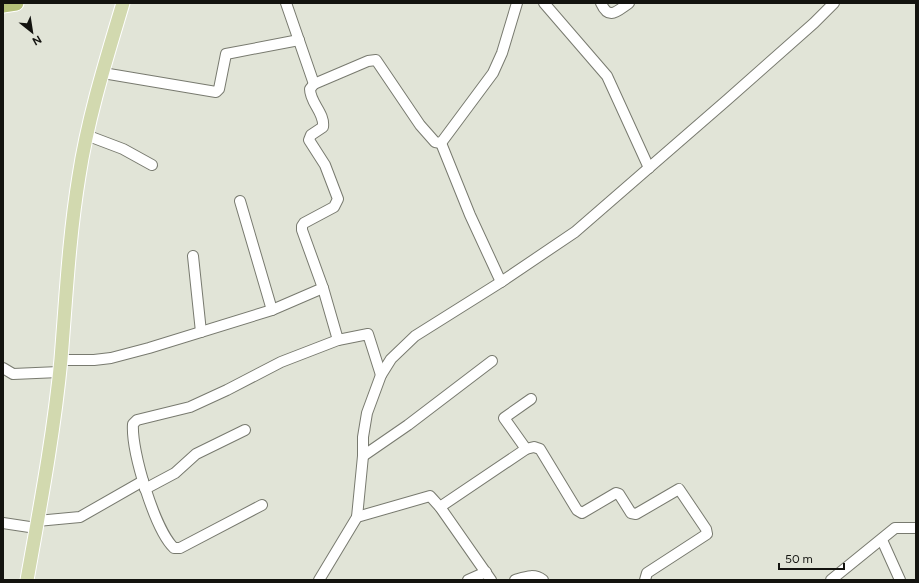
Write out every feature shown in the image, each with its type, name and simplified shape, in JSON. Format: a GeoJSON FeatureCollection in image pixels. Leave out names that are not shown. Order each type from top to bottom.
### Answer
{"type":"FeatureCollection","features":[{"type":"Feature","properties":{"kind":"highway"},"geometry":{"type":"LineString","coordinates":[[3,5],[16,3]]}},
{"type":"Feature","properties":{"kind":"main road"},"geometry":{"type":"LineString","coordinates":[[27,580],[37,525],[60,366],[66,274],[86,135],[123,3]]}},
{"type":"Feature","properties":{"kind":"street"},"geometry":{"type":"LineString","coordinates":[[286,3],[314,84]]}},
{"type":"Feature","properties":{"kind":"street"},"geometry":{"type":"LineString","coordinates":[[441,143],[493,73],[502,53],[517,3]]}},
{"type":"Feature","properties":{"kind":"street"},"geometry":{"type":"LineString","coordinates":[[544,3],[561,25],[607,76],[649,168]]}},
{"type":"Feature","properties":{"kind":"street"},"geometry":{"type":"LineString","coordinates":[[601,3],[606,12],[609,14],[630,3]]}},
{"type":"Feature","properties":{"kind":"street"},"geometry":{"type":"LineString","coordinates":[[319,580],[357,517],[363,456],[362,437],[367,413],[381,375],[391,359],[415,336],[501,282],[575,232],[814,23],[834,3]]}},
{"type":"Feature","properties":{"kind":"street"},"geometry":{"type":"LineString","coordinates":[[103,73],[216,92],[219,89],[226,54],[299,40]]}},
{"type":"Feature","properties":{"kind":"street"},"geometry":{"type":"LineString","coordinates":[[338,340],[323,288],[302,226],[304,223],[334,207],[338,199],[325,165],[309,140],[311,136],[323,126],[324,121],[312,100],[310,89],[314,84],[368,61],[376,60],[420,125],[435,142],[441,143]]}},
{"type":"Feature","properties":{"kind":"street"},"geometry":{"type":"LineString","coordinates":[[86,135],[123,149],[152,165]]}},
{"type":"Feature","properties":{"kind":"street"},"geometry":{"type":"LineString","coordinates":[[441,143],[470,215],[501,282]]}},
{"type":"Feature","properties":{"kind":"street"},"geometry":{"type":"LineString","coordinates":[[240,202],[272,310]]}},
{"type":"Feature","properties":{"kind":"street"},"geometry":{"type":"LineString","coordinates":[[193,256],[201,332]]}},
{"type":"Feature","properties":{"kind":"street"},"geometry":{"type":"LineString","coordinates":[[3,368],[13,374],[111,358],[272,310],[323,288]]}},
{"type":"Feature","properties":{"kind":"street"},"geometry":{"type":"LineString","coordinates":[[262,505],[176,549],[171,544],[152,508],[144,485],[133,424],[136,420],[190,408],[281,362],[338,340],[340,341],[363,334],[368,334],[381,375]]}},
{"type":"Feature","properties":{"kind":"street"},"geometry":{"type":"LineString","coordinates":[[363,456],[408,425],[492,361]]}},
{"type":"Feature","properties":{"kind":"street"},"geometry":{"type":"LineString","coordinates":[[526,449],[504,418],[531,399]]}},
{"type":"Feature","properties":{"kind":"street"},"geometry":{"type":"LineString","coordinates":[[3,523],[37,525],[80,517],[144,485],[175,473],[196,454],[245,430]]}},
{"type":"Feature","properties":{"kind":"street"},"geometry":{"type":"LineString","coordinates":[[440,508],[526,449],[534,447],[540,449],[578,510],[582,513],[616,493],[619,494],[631,513],[636,514],[676,489],[680,489],[706,529],[707,534],[647,573],[645,580]]}},
{"type":"Feature","properties":{"kind":"street"},"geometry":{"type":"LineString","coordinates":[[357,517],[424,496],[430,496],[489,576],[468,580]]}},
{"type":"Feature","properties":{"kind":"street"},"geometry":{"type":"LineString","coordinates":[[831,580],[898,527],[916,528]]}},
{"type":"Feature","properties":{"kind":"street"},"geometry":{"type":"LineString","coordinates":[[882,540],[900,580]]}},
{"type":"Feature","properties":{"kind":"street"},"geometry":{"type":"LineString","coordinates":[[515,580],[530,576],[539,577],[543,580]]}}]}
